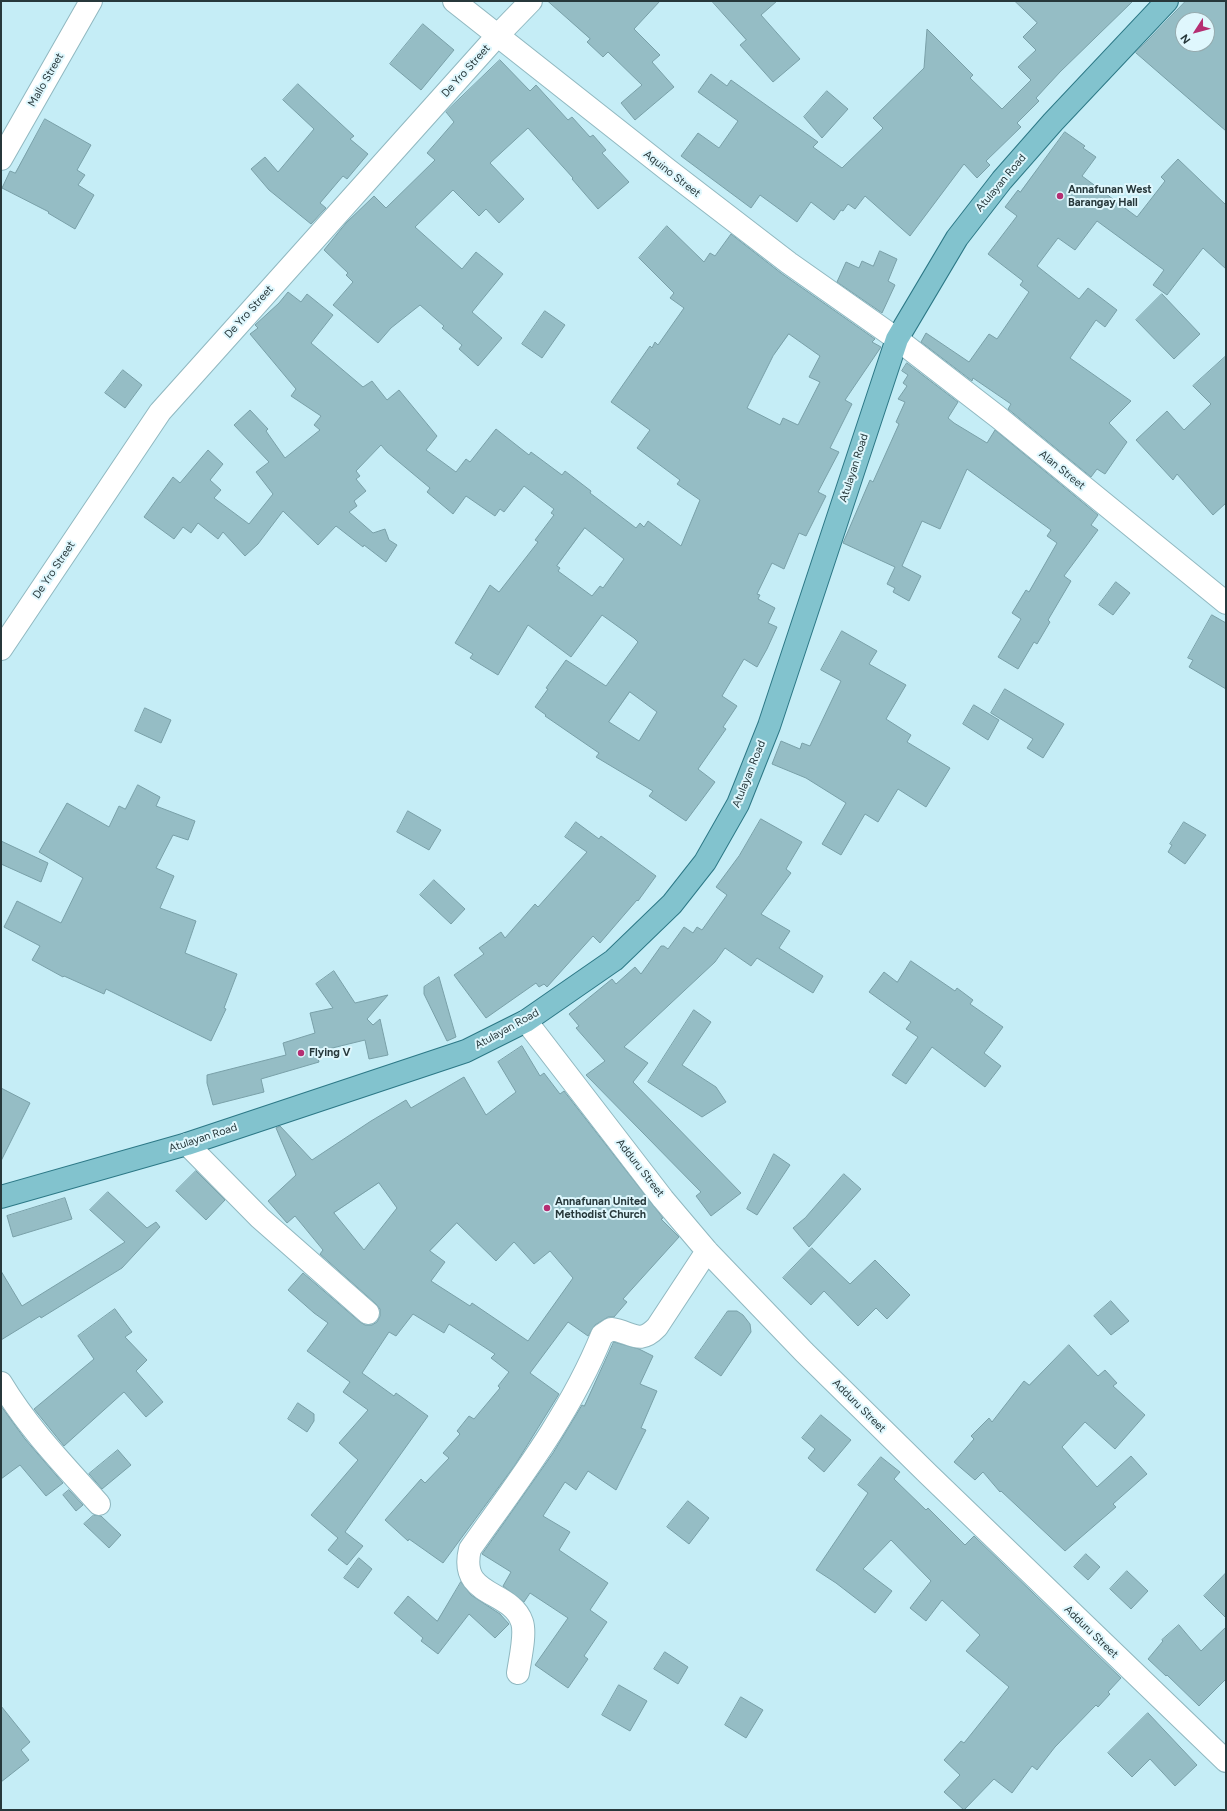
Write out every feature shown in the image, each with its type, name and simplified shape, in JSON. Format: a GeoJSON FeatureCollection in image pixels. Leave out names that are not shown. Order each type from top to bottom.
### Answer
{"type":"FeatureCollection","features":[{"type":"Feature","properties":{"kind":"main road","name":"Atulayan Road"},"geometry":{"type":"LineString","coordinates":[[1,1197],[187,1144],[466,1051],[526,1021],[614,960],[672,904],[705,862],[738,804],[769,726],[897,339],[957,238],[1002,180],[1053,122],[1166,1]]}},
{"type":"Feature","properties":{"kind":"street","name":"Mallo Street"},"geometry":{"type":"LineString","coordinates":[[1,159],[92,1]]}},
{"type":"Feature","properties":{"kind":"street","name":"Aquino Street"},"geometry":{"type":"LineString","coordinates":[[454,1],[668,170],[789,263],[897,339]]}},
{"type":"Feature","properties":{"kind":"street","name":"De Yro Street"},"geometry":{"type":"LineString","coordinates":[[1,649],[160,412],[497,36],[531,1]]}},
{"type":"Feature","properties":{"kind":"street","name":"Alan Street"},"geometry":{"type":"LineString","coordinates":[[897,339],[998,417],[1226,603]]}},
{"type":"Feature","properties":{"kind":"street","name":"Adduru Street"},"geometry":{"type":"LineString","coordinates":[[526,1021],[663,1199],[707,1251],[804,1352],[928,1474],[1226,1761]]}},
{"type":"Feature","properties":{"kind":"street"},"geometry":{"type":"LineString","coordinates":[[187,1144],[260,1218],[368,1312]]}},
{"type":"Feature","properties":{"kind":"street"},"geometry":{"type":"LineString","coordinates":[[518,1673],[523,1633],[522,1622],[510,1606],[471,1578],[466,1561],[470,1549],[529,1467],[556,1426],[602,1335],[611,1329],[632,1336],[649,1336],[657,1327],[707,1251]]}},
{"type":"Feature","properties":{"kind":"street"},"geometry":{"type":"LineString","coordinates":[[1,1383],[18,1410],[50,1450],[99,1504]]}},
{"type":"Feature","properties":{"kind":"building"},"geometry":{"type":"Polygon","coordinates":[[[548,1],[660,1],[634,29],[660,55],[652,62],[674,87],[635,120],[621,103],[642,85],[608,52],[603,57],[587,42],[590,39],[548,1]]]}},
{"type":"Feature","properties":{"kind":"building"},"geometry":{"type":"Polygon","coordinates":[[[712,1],[777,1],[761,15],[800,59],[773,82],[740,45],[746,40],[712,1]]]}},
{"type":"Feature","properties":{"kind":"building"},"geometry":{"type":"Polygon","coordinates":[[[1015,1],[1133,1],[1060,72],[1036,98],[1039,101],[1017,123],[1021,127],[986,161],[990,165],[977,178],[964,164],[910,236],[865,196],[855,209],[848,204],[843,211],[841,210],[834,220],[811,202],[797,222],[760,195],[751,208],[681,156],[698,133],[719,148],[738,121],[698,92],[711,74],[727,86],[731,80],[818,142],[813,147],[842,168],[883,128],[873,118],[924,68],[927,29],[973,75],[970,78],[1002,109],[1031,80],[1018,67],[1036,50],[1023,37],[1037,23],[1015,1]]]}},
{"type":"Feature","properties":{"kind":"building"},"geometry":{"type":"Polygon","coordinates":[[[1186,1],[1226,1],[1226,131],[1136,53],[1175,12],[1175,52],[1215,52],[1215,12],[1175,12],[1186,1]]]}},
{"type":"Feature","properties":{"kind":"building"},"geometry":{"type":"Polygon","coordinates":[[[423,24],[454,50],[421,90],[390,64],[423,24]]]}},
{"type":"Feature","properties":{"kind":"building"},"geometry":{"type":"Polygon","coordinates":[[[500,60],[530,91],[536,85],[568,120],[572,117],[590,137],[593,135],[606,150],[602,153],[629,182],[598,209],[572,179],[573,178],[528,128],[490,163],[524,199],[499,223],[486,209],[479,216],[453,190],[415,227],[462,269],[476,252],[503,274],[472,312],[502,338],[478,366],[459,349],[462,345],[442,328],[444,326],[420,305],[391,328],[378,343],[333,305],[353,282],[346,275],[348,273],[324,250],[346,223],[374,196],[386,208],[435,160],[427,153],[454,122],[446,112],[500,60]]]}},
{"type":"Feature","properties":{"kind":"building"},"geometry":{"type":"Polygon","coordinates":[[[298,84],[354,136],[350,139],[368,154],[347,179],[343,176],[320,203],[326,208],[311,224],[269,190],[251,169],[265,157],[278,172],[314,129],[283,100],[298,84]]]}},
{"type":"Feature","properties":{"kind":"building"},"geometry":{"type":"Polygon","coordinates":[[[827,91],[848,109],[822,138],[804,117],[827,91]]]}},
{"type":"Feature","properties":{"kind":"building"},"geometry":{"type":"Polygon","coordinates":[[[45,119],[91,145],[77,170],[85,175],[78,185],[94,195],[75,229],[48,213],[49,212],[2,188],[10,171],[15,173],[45,119]]]}},
{"type":"Feature","properties":{"kind":"building"},"geometry":{"type":"Polygon","coordinates":[[[1065,132],[1085,146],[1083,148],[1096,157],[1082,176],[1137,217],[1165,181],[1161,177],[1178,159],[1226,205],[1226,269],[1203,248],[1167,295],[1153,285],[1164,270],[1097,221],[1075,250],[1058,238],[1037,266],[1079,299],[1088,288],[1117,310],[1105,327],[1096,320],[1070,358],[1131,401],[1109,423],[1127,442],[1105,474],[1097,469],[1091,477],[1008,409],[1011,404],[973,378],[972,381],[921,342],[926,333],[969,362],[989,334],[997,339],[1029,292],[1020,285],[1023,281],[988,254],[1017,216],[1005,207],[1018,190],[1020,192],[1065,132]]]}},
{"type":"Feature","properties":{"kind":"building"},"geometry":{"type":"Polygon","coordinates":[[[667,226],[704,262],[710,253],[715,256],[731,234],[781,273],[875,339],[872,342],[881,347],[845,400],[852,404],[830,448],[839,452],[818,492],[826,496],[806,536],[799,533],[784,569],[772,563],[757,594],[760,595],[758,599],[775,608],[768,623],[777,627],[757,667],[744,659],[722,696],[737,706],[723,727],[726,729],[698,769],[715,782],[686,821],[649,796],[653,791],[596,757],[599,753],[545,716],[546,715],[535,707],[548,689],[546,688],[566,660],[606,686],[638,642],[634,638],[602,615],[571,657],[528,625],[498,675],[470,658],[473,654],[455,643],[490,585],[499,592],[538,542],[535,540],[554,515],[551,513],[554,509],[524,486],[504,512],[500,509],[495,516],[466,496],[453,514],[427,492],[430,488],[387,452],[381,445],[356,471],[360,476],[356,479],[366,491],[354,501],[357,506],[349,512],[373,533],[385,529],[389,540],[397,545],[386,562],[364,545],[363,547],[336,526],[318,545],[283,511],[258,544],[245,556],[223,532],[218,539],[198,523],[191,533],[183,527],[174,539],[144,517],[173,477],[180,483],[208,450],[223,464],[210,480],[221,490],[214,498],[249,524],[273,494],[256,472],[269,462],[234,425],[250,410],[268,429],[266,431],[285,458],[320,430],[314,425],[321,416],[291,396],[296,389],[250,334],[258,328],[255,325],[279,303],[288,292],[301,302],[307,294],[333,315],[311,343],[363,387],[372,381],[387,400],[399,390],[437,436],[426,450],[456,472],[466,459],[470,462],[496,429],[529,455],[531,452],[562,475],[565,471],[591,491],[590,493],[636,528],[640,523],[644,527],[648,521],[681,546],[700,500],[677,484],[680,480],[637,448],[650,430],[611,402],[650,346],[652,348],[655,342],[658,345],[684,308],[670,298],[674,293],[639,258],[667,226]],[[789,334],[773,356],[747,408],[780,425],[783,418],[798,425],[820,382],[809,377],[820,356],[789,334]],[[585,528],[557,566],[560,568],[558,571],[592,596],[600,586],[603,588],[624,559],[585,528]],[[630,692],[609,722],[639,741],[657,712],[630,692]]]}},
{"type":"Feature","properties":{"kind":"building"},"geometry":{"type":"Polygon","coordinates":[[[880,251],[897,259],[888,281],[895,285],[882,313],[837,282],[846,262],[859,268],[862,261],[873,266],[880,251]]]}},
{"type":"Feature","properties":{"kind":"building"},"geometry":{"type":"Polygon","coordinates":[[[1162,294],[1200,334],[1174,359],[1136,320],[1162,294]]]}},
{"type":"Feature","properties":{"kind":"building"},"geometry":{"type":"Polygon","coordinates":[[[545,311],[565,325],[542,358],[522,344],[545,311]]]}},
{"type":"Feature","properties":{"kind":"building"},"geometry":{"type":"Polygon","coordinates":[[[1226,356],[1226,503],[1213,515],[1177,474],[1173,480],[1136,440],[1167,411],[1184,430],[1211,404],[1193,386],[1226,356]]]}},
{"type":"Feature","properties":{"kind":"building"},"geometry":{"type":"Polygon","coordinates":[[[907,363],[958,402],[948,418],[954,423],[987,443],[995,430],[1098,515],[1091,525],[1098,530],[1064,576],[1071,581],[1048,620],[1050,622],[1037,644],[1034,642],[1018,669],[998,657],[1021,619],[1012,613],[1026,590],[1029,592],[1057,543],[1047,536],[1051,530],[967,469],[940,529],[922,521],[902,566],[921,576],[909,601],[893,592],[895,588],[887,584],[895,567],[843,543],[870,480],[873,482],[899,424],[896,422],[905,402],[898,399],[907,386],[903,383],[908,375],[902,371],[907,363]]]}},
{"type":"Feature","properties":{"kind":"building"},"geometry":{"type":"Polygon","coordinates":[[[123,370],[142,385],[125,408],[105,393],[123,370]]]}},
{"type":"Feature","properties":{"kind":"building"},"geometry":{"type":"Polygon","coordinates":[[[1116,582],[1130,593],[1113,615],[1099,605],[1116,582]]]}},
{"type":"Feature","properties":{"kind":"building"},"geometry":{"type":"Polygon","coordinates":[[[1212,615],[1226,623],[1226,689],[1189,667],[1193,660],[1188,658],[1212,615]]]}},
{"type":"Feature","properties":{"kind":"building"},"geometry":{"type":"Polygon","coordinates":[[[842,631],[877,651],[869,664],[906,685],[886,719],[911,735],[907,742],[950,768],[926,807],[898,789],[878,822],[865,814],[841,855],[822,844],[846,803],[806,778],[772,764],[781,741],[800,749],[802,743],[810,746],[841,681],[821,670],[842,631]]]}},
{"type":"Feature","properties":{"kind":"building"},"geometry":{"type":"Polygon","coordinates":[[[1005,689],[1064,724],[1043,758],[1027,748],[1033,739],[991,713],[1005,689]]]}},
{"type":"Feature","properties":{"kind":"building"},"geometry":{"type":"Polygon","coordinates":[[[974,705],[999,720],[988,740],[963,724],[974,705]]]}},
{"type":"Feature","properties":{"kind":"building"},"geometry":{"type":"Polygon","coordinates":[[[145,708],[171,720],[161,743],[135,731],[145,708]]]}},
{"type":"Feature","properties":{"kind":"building"},"geometry":{"type":"Polygon","coordinates":[[[138,785],[160,797],[156,806],[195,821],[188,840],[173,835],[156,868],[174,876],[160,908],[196,921],[185,953],[237,974],[224,1008],[226,1009],[211,1041],[106,989],[104,994],[64,976],[63,977],[32,960],[40,946],[4,927],[17,901],[61,923],[83,878],[39,852],[67,803],[109,827],[119,806],[125,809],[138,785]]]}},
{"type":"Feature","properties":{"kind":"building"},"geometry":{"type":"Polygon","coordinates":[[[408,811],[441,830],[429,850],[397,832],[408,811]]]}},
{"type":"Feature","properties":{"kind":"building"},"geometry":{"type":"Polygon","coordinates":[[[761,819],[802,842],[786,869],[791,873],[761,914],[790,931],[779,948],[823,976],[813,993],[757,958],[751,966],[725,948],[715,962],[624,1047],[648,1063],[633,1082],[741,1193],[711,1216],[696,1196],[701,1192],[586,1075],[605,1061],[576,1028],[579,1026],[569,1014],[612,979],[616,984],[635,967],[641,974],[661,946],[668,949],[684,927],[693,933],[697,927],[702,930],[727,895],[716,887],[739,856],[761,819]]]}},
{"type":"Feature","properties":{"kind":"building"},"geometry":{"type":"Polygon","coordinates":[[[576,822],[599,839],[601,836],[656,876],[638,901],[637,900],[600,943],[593,936],[547,987],[544,984],[539,987],[536,983],[486,1018],[454,975],[484,954],[479,948],[501,932],[505,938],[535,904],[538,907],[587,852],[565,837],[576,822]]]}},
{"type":"Feature","properties":{"kind":"building"},"geometry":{"type":"Polygon","coordinates":[[[1184,822],[1206,835],[1185,864],[1168,852],[1172,845],[1170,844],[1184,822]]]}},
{"type":"Feature","properties":{"kind":"building"},"geometry":{"type":"Polygon","coordinates":[[[1,841],[48,863],[41,882],[1,864],[1,841]]]}},
{"type":"Feature","properties":{"kind":"building"},"geometry":{"type":"Polygon","coordinates":[[[434,880],[465,909],[451,924],[420,895],[434,880]]]}},
{"type":"Feature","properties":{"kind":"building"},"geometry":{"type":"Polygon","coordinates":[[[911,961],[955,991],[957,988],[973,1000],[970,1004],[1003,1027],[984,1053],[1001,1066],[985,1087],[932,1047],[906,1084],[892,1075],[918,1037],[906,1029],[911,1022],[869,992],[884,972],[897,982],[911,961]]]}},
{"type":"Feature","properties":{"kind":"building"},"geometry":{"type":"Polygon","coordinates":[[[334,971],[355,1003],[388,995],[367,1019],[373,1025],[380,1019],[388,1055],[369,1059],[365,1040],[316,1052],[319,1062],[261,1079],[264,1092],[213,1105],[207,1083],[207,1075],[286,1055],[283,1043],[315,1033],[310,1013],[333,1008],[316,984],[334,971]]]}},
{"type":"Feature","properties":{"kind":"building"},"geometry":{"type":"Polygon","coordinates":[[[439,977],[456,1037],[447,1041],[424,994],[424,987],[439,977]]]}},
{"type":"Feature","properties":{"kind":"building"},"geometry":{"type":"Polygon","coordinates":[[[694,1010],[711,1022],[682,1065],[716,1087],[726,1102],[702,1117],[648,1082],[694,1010]]]}},
{"type":"Feature","properties":{"kind":"building"},"geometry":{"type":"Polygon","coordinates":[[[522,1046],[540,1076],[544,1073],[560,1094],[564,1091],[663,1218],[661,1219],[679,1237],[623,1299],[627,1302],[614,1317],[608,1317],[595,1325],[588,1336],[568,1322],[530,1373],[559,1394],[515,1465],[443,1563],[409,1539],[408,1541],[385,1520],[421,1479],[425,1483],[449,1458],[443,1453],[460,1434],[457,1431],[469,1416],[474,1419],[500,1388],[498,1386],[509,1372],[491,1358],[495,1354],[449,1324],[444,1333],[413,1314],[396,1336],[389,1332],[362,1373],[394,1396],[396,1393],[428,1416],[345,1532],[363,1546],[347,1565],[328,1550],[338,1538],[311,1515],[358,1460],[339,1443],[368,1410],[343,1392],[350,1382],[307,1351],[328,1323],[288,1290],[303,1273],[365,1325],[372,1325],[377,1322],[380,1316],[380,1309],[320,1254],[323,1250],[295,1216],[287,1223],[268,1201],[296,1175],[276,1128],[280,1126],[312,1160],[406,1100],[411,1108],[464,1077],[486,1115],[516,1092],[498,1062],[522,1046]],[[379,1183],[334,1213],[364,1250],[397,1208],[379,1183]],[[457,1223],[430,1251],[445,1262],[431,1281],[470,1306],[472,1303],[528,1341],[573,1278],[550,1251],[534,1264],[514,1242],[496,1261],[457,1223]]]}},
{"type":"Feature","properties":{"kind":"building"},"geometry":{"type":"Polygon","coordinates":[[[1,1088],[30,1103],[1,1161],[1,1088]]]}},
{"type":"Feature","properties":{"kind":"building"},"geometry":{"type":"Polygon","coordinates":[[[774,1154],[790,1165],[757,1215],[747,1209],[774,1154]]]}},
{"type":"Feature","properties":{"kind":"building"},"geometry":{"type":"Polygon","coordinates":[[[196,1171],[225,1200],[206,1220],[176,1191],[196,1171]]]}},
{"type":"Feature","properties":{"kind":"building"},"geometry":{"type":"Polygon","coordinates":[[[844,1174],[861,1189],[809,1247],[793,1228],[805,1218],[844,1174]]]}},
{"type":"Feature","properties":{"kind":"building"},"geometry":{"type":"Polygon","coordinates":[[[108,1192],[147,1228],[156,1222],[160,1227],[122,1268],[41,1318],[40,1316],[1,1340],[1,1271],[22,1306],[125,1242],[90,1210],[108,1192]]]}},
{"type":"Feature","properties":{"kind":"building"},"geometry":{"type":"Polygon","coordinates":[[[65,1198],[72,1219],[13,1237],[7,1216],[65,1198]]]}},
{"type":"Feature","properties":{"kind":"building"},"geometry":{"type":"Polygon","coordinates":[[[812,1248],[850,1284],[875,1260],[910,1295],[887,1319],[876,1308],[858,1326],[824,1291],[811,1305],[783,1278],[812,1248]]]}},
{"type":"Feature","properties":{"kind":"building"},"geometry":{"type":"Polygon","coordinates":[[[1111,1301],[1129,1321],[1111,1335],[1094,1316],[1111,1301]]]}},
{"type":"Feature","properties":{"kind":"building"},"geometry":{"type":"Polygon","coordinates":[[[115,1309],[132,1332],[125,1337],[147,1360],[136,1371],[163,1402],[146,1417],[124,1392],[64,1446],[34,1409],[94,1359],[78,1336],[115,1309]]]}},
{"type":"Feature","properties":{"kind":"building"},"geometry":{"type":"Polygon","coordinates":[[[728,1311],[737,1311],[743,1315],[750,1324],[751,1332],[721,1376],[695,1358],[728,1311]]]}},
{"type":"Feature","properties":{"kind":"building"},"geometry":{"type":"Polygon","coordinates":[[[614,1342],[639,1349],[653,1356],[640,1384],[657,1391],[641,1428],[646,1430],[616,1490],[588,1471],[576,1490],[565,1482],[543,1516],[570,1532],[559,1550],[608,1583],[590,1610],[607,1622],[584,1656],[588,1659],[568,1688],[535,1665],[568,1618],[530,1593],[524,1602],[503,1586],[511,1572],[482,1554],[553,1453],[582,1405],[584,1406],[614,1342]]]}},
{"type":"Feature","properties":{"kind":"building"},"geometry":{"type":"Polygon","coordinates":[[[1069,1345],[1098,1376],[1105,1370],[1117,1383],[1113,1386],[1145,1415],[1115,1449],[1085,1422],[1062,1447],[1097,1487],[1131,1456],[1147,1474],[1113,1504],[1116,1507],[1065,1551],[1001,1491],[1000,1492],[983,1472],[975,1480],[954,1462],[974,1439],[971,1436],[989,1418],[992,1422],[1024,1381],[1029,1385],[1069,1345]]]}},
{"type":"Feature","properties":{"kind":"building"},"geometry":{"type":"Polygon","coordinates":[[[298,1403],[314,1414],[314,1421],[307,1432],[288,1419],[298,1403]]]}},
{"type":"Feature","properties":{"kind":"building"},"geometry":{"type":"Polygon","coordinates":[[[1,1406],[25,1439],[63,1483],[46,1496],[20,1465],[1,1479],[1,1406]]]}},
{"type":"Feature","properties":{"kind":"building"},"geometry":{"type":"Polygon","coordinates":[[[821,1415],[851,1440],[824,1472],[808,1458],[815,1449],[802,1438],[821,1415]]]}},
{"type":"Feature","properties":{"kind":"building"},"geometry":{"type":"Polygon","coordinates":[[[118,1450],[131,1465],[102,1489],[89,1474],[118,1450]]]}},
{"type":"Feature","properties":{"kind":"building"},"geometry":{"type":"Polygon","coordinates":[[[881,1457],[900,1472],[894,1479],[926,1510],[928,1508],[965,1545],[974,1536],[1121,1678],[1108,1692],[1110,1694],[1098,1707],[1096,1705],[1055,1747],[1037,1770],[1032,1766],[1012,1793],[994,1779],[964,1810],[944,1792],[960,1775],[944,1760],[961,1741],[964,1743],[1009,1687],[966,1651],[980,1635],[942,1600],[926,1621],[910,1608],[931,1581],[891,1540],[863,1569],[892,1591],[875,1613],[836,1583],[816,1570],[868,1493],[858,1485],[881,1457]]]}},
{"type":"Feature","properties":{"kind":"building"},"geometry":{"type":"Polygon","coordinates":[[[69,1490],[83,1505],[76,1511],[63,1495],[69,1490]]]}},
{"type":"Feature","properties":{"kind":"building"},"geometry":{"type":"Polygon","coordinates":[[[688,1501],[709,1518],[689,1544],[667,1527],[688,1501]]]}},
{"type":"Feature","properties":{"kind":"building"},"geometry":{"type":"Polygon","coordinates":[[[94,1515],[101,1516],[121,1535],[109,1548],[84,1524],[94,1515]]]}},
{"type":"Feature","properties":{"kind":"building"},"geometry":{"type":"Polygon","coordinates":[[[1086,1554],[1100,1567],[1088,1580],[1074,1567],[1086,1554]]]}},
{"type":"Feature","properties":{"kind":"building"},"geometry":{"type":"Polygon","coordinates":[[[359,1558],[372,1569],[358,1588],[344,1578],[359,1558]]]}},
{"type":"Feature","properties":{"kind":"building"},"geometry":{"type":"Polygon","coordinates":[[[1127,1571],[1148,1591],[1131,1609],[1110,1589],[1127,1571]]]}},
{"type":"Feature","properties":{"kind":"building"},"geometry":{"type":"Polygon","coordinates":[[[1226,1573],[1226,1618],[1204,1596],[1226,1573]]]}},
{"type":"Feature","properties":{"kind":"building"},"geometry":{"type":"Polygon","coordinates":[[[461,1582],[471,1595],[500,1614],[509,1624],[495,1638],[469,1614],[438,1654],[421,1641],[423,1638],[394,1613],[408,1596],[437,1621],[461,1582]]]}},
{"type":"Feature","properties":{"kind":"building"},"geometry":{"type":"Polygon","coordinates":[[[1179,1625],[1201,1651],[1226,1627],[1226,1679],[1199,1706],[1148,1659],[1163,1641],[1162,1640],[1179,1625]]]}},
{"type":"Feature","properties":{"kind":"building"},"geometry":{"type":"Polygon","coordinates":[[[665,1652],[688,1667],[678,1684],[654,1669],[665,1652]]]}},
{"type":"Feature","properties":{"kind":"building"},"geometry":{"type":"Polygon","coordinates":[[[619,1685],[647,1701],[630,1731],[602,1715],[619,1685]]]}},
{"type":"Feature","properties":{"kind":"building"},"geometry":{"type":"Polygon","coordinates":[[[741,1697],[763,1710],[746,1738],[725,1725],[741,1697]]]}},
{"type":"Feature","properties":{"kind":"building"},"geometry":{"type":"Polygon","coordinates":[[[1,1706],[30,1742],[21,1750],[29,1760],[1,1782],[1,1706]]]}},
{"type":"Feature","properties":{"kind":"building"},"geometry":{"type":"Polygon","coordinates":[[[1148,1713],[1197,1765],[1175,1786],[1150,1759],[1132,1777],[1108,1753],[1148,1713]]]}},
{"type":"Feature","properties":{"kind":"place","name":"Annafunan West Barangay Hall"},"geometry":{"type":"Point","coordinates":[1060,196]}},
{"type":"Feature","properties":{"kind":"place","name":"Flying V"},"geometry":{"type":"Point","coordinates":[301,1053]}},
{"type":"Feature","properties":{"kind":"place","name":"Annafunan United Methodist Church"},"geometry":{"type":"Point","coordinates":[547,1208]}}]}
